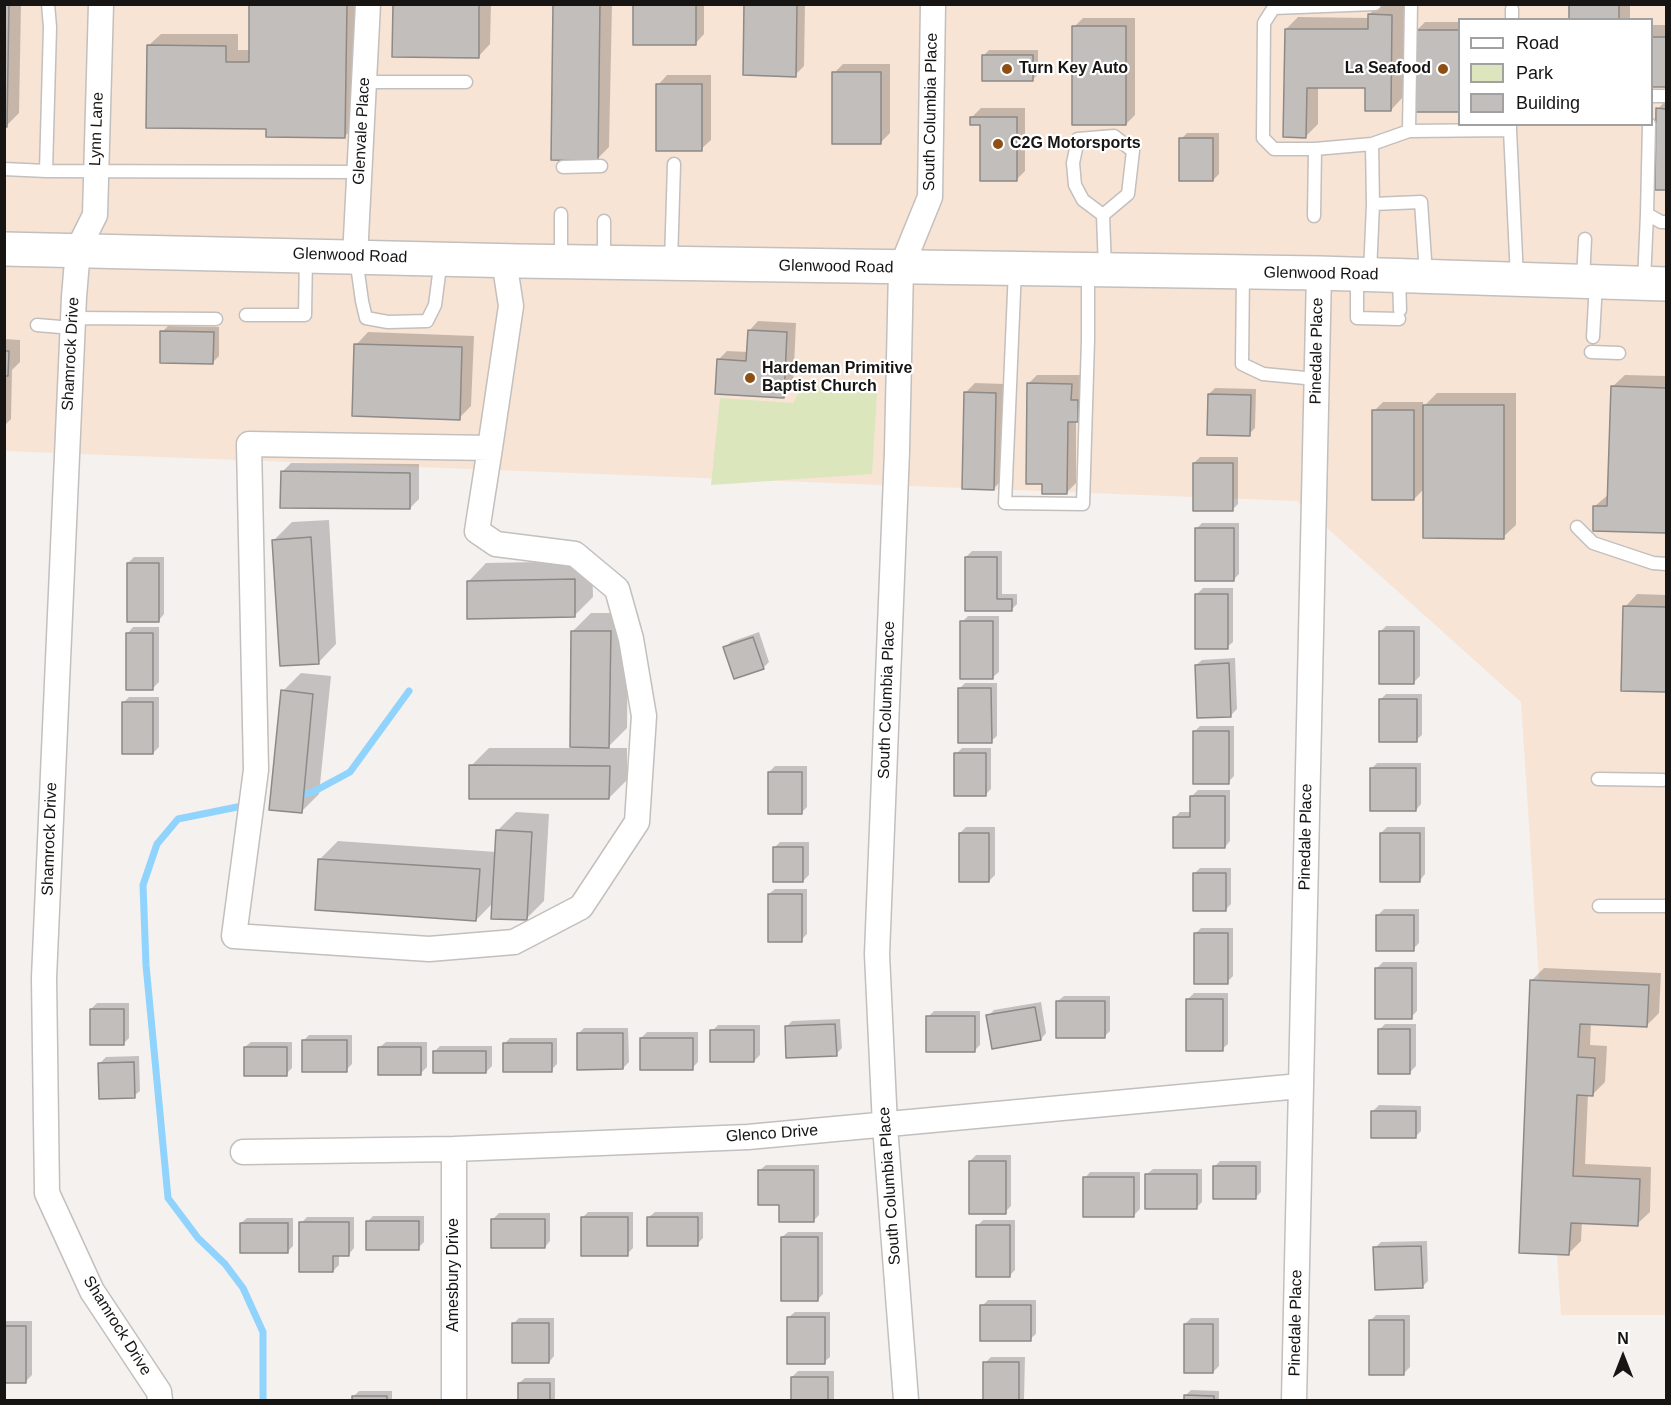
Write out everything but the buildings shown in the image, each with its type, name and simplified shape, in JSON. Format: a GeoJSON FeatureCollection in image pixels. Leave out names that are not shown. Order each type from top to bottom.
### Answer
{"type":"FeatureCollection","features":[{"type":"Feature","properties":{"kind":"main road","name":"Glenwood Road"},"geometry":{"type":"LineString","coordinates":[[4,249],[670,264],[1319,273],[1655,284]]}},
{"type":"Feature","properties":{"kind":"street","name":"Lynn Lane"},"geometry":{"type":"LineString","coordinates":[[78,249],[95,215],[101,4]]}},
{"type":"Feature","properties":{"kind":"street","name":"Glenvale Place"},"geometry":{"type":"LineString","coordinates":[[355,256],[368,4]]}},
{"type":"Feature","properties":{"kind":"street","name":"South Columbia Place"},"geometry":{"type":"LineString","coordinates":[[906,1401],[885,1126],[877,954],[897,451],[901,268],[930,196],[933,4]]}},
{"type":"Feature","properties":{"kind":"street","name":"Shamrock Drive"},"geometry":{"type":"LineString","coordinates":[[78,249],[44,978],[47,1193],[92,1291],[159,1392],[160,1401]]}},
{"type":"Feature","properties":{"kind":"street"},"geometry":{"type":"LineString","coordinates":[[490,448],[249,444],[256,770],[234,936],[429,949],[514,942],[581,908],[637,822],[645,716],[631,639],[617,589],[575,554],[496,544],[477,531],[490,448],[511,306],[504,260]]}},
{"type":"Feature","properties":{"kind":"street","name":"Pinedale Place"},"geometry":{"type":"LineString","coordinates":[[1294,1401],[1319,273]]}},
{"type":"Feature","properties":{"kind":"street","name":"Glenco Drive"},"geometry":{"type":"LineString","coordinates":[[243,1152],[454,1149],[748,1137],[1300,1086]]}},
{"type":"Feature","properties":{"kind":"street","name":"Amesbury Drive"},"geometry":{"type":"LineString","coordinates":[[454,1149],[454,1401]]}},
{"type":"Feature","properties":{"kind":"lane"},"geometry":{"type":"LineString","coordinates":[[46,171],[50,27],[48,4]]}},
{"type":"Feature","properties":{"kind":"lane"},"geometry":{"type":"LineString","coordinates":[[1375,4],[1275,6],[1264,23],[1263,138],[1274,149],[1315,149],[1372,144],[1409,131],[1510,127],[1517,279]]}},
{"type":"Feature","properties":{"kind":"lane"},"geometry":{"type":"LineString","coordinates":[[1409,131],[1411,4]]}},
{"type":"Feature","properties":{"kind":"lane"},"geometry":{"type":"LineString","coordinates":[[364,82],[466,82]]}},
{"type":"Feature","properties":{"kind":"lane"},"geometry":{"type":"LineString","coordinates":[[1649,126],[1647,214],[1655,284]]}},
{"type":"Feature","properties":{"kind":"lane"},"geometry":{"type":"LineString","coordinates":[[1015,269],[1005,502],[1083,504],[1088,340],[1103,215],[1128,194],[1133,151],[1114,136],[1078,140],[1074,163],[1075,185],[1083,200],[1103,215]]}},
{"type":"Feature","properties":{"kind":"lane"},"geometry":{"type":"LineString","coordinates":[[1372,144],[1373,204],[1388,275],[1400,314],[1357,318],[1388,275],[1421,202],[1373,204]]}},
{"type":"Feature","properties":{"kind":"lane"},"geometry":{"type":"LineString","coordinates":[[1314,216],[1315,149]]}},
{"type":"Feature","properties":{"kind":"lane"},"geometry":{"type":"LineString","coordinates":[[670,264],[674,164]]}},
{"type":"Feature","properties":{"kind":"lane"},"geometry":{"type":"LineString","coordinates":[[563,166],[602,166]]}},
{"type":"Feature","properties":{"kind":"lane"},"geometry":{"type":"LineString","coordinates":[[4,169],[359,172]]}},
{"type":"Feature","properties":{"kind":"lane"},"geometry":{"type":"LineString","coordinates":[[561,214],[561,262]]}},
{"type":"Feature","properties":{"kind":"lane"},"geometry":{"type":"LineString","coordinates":[[1647,214],[1661,222],[1666,222]]}},
{"type":"Feature","properties":{"kind":"lane"},"geometry":{"type":"LineString","coordinates":[[604,221],[604,262]]}},
{"type":"Feature","properties":{"kind":"lane"},"geometry":{"type":"LineString","coordinates":[[1584,239],[1593,337]]}},
{"type":"Feature","properties":{"kind":"lane"},"geometry":{"type":"LineString","coordinates":[[246,315],[305,315],[306,255]]}},
{"type":"Feature","properties":{"kind":"lane"},"geometry":{"type":"LineString","coordinates":[[355,256],[366,318],[388,322],[427,321],[435,305],[441,259]]}},
{"type":"Feature","properties":{"kind":"lane"},"geometry":{"type":"LineString","coordinates":[[1243,272],[1242,364],[1263,374],[1316,379]]}},
{"type":"Feature","properties":{"kind":"lane"},"geometry":{"type":"LineString","coordinates":[[37,326],[216,319]]}},
{"type":"Feature","properties":{"kind":"lane"},"geometry":{"type":"LineString","coordinates":[[1591,352],[1618,353]]}},
{"type":"Feature","properties":{"kind":"lane"},"geometry":{"type":"LineString","coordinates":[[1577,527],[1593,543],[1653,563],[1666,564]]}},
{"type":"Feature","properties":{"kind":"lane"},"geometry":{"type":"LineString","coordinates":[[1598,779],[1662,780]]}},
{"type":"Feature","properties":{"kind":"lane"},"geometry":{"type":"LineString","coordinates":[[1599,906],[1666,906]]}},
{"type":"Feature","properties":{"kind":"shaded area"},"geometry":{"type":"Polygon","coordinates":[[[5,5],[1666,5],[1666,1315],[1561,1315],[1521,702],[1297,501],[5,451],[5,5]]]}},
{"type":"Feature","properties":{"kind":"green space"},"geometry":{"type":"Polygon","coordinates":[[[803,385],[877,393],[872,474],[711,485],[720,398],[793,403],[803,385]]]}},
{"type":"Feature","properties":{"kind":"waterway"},"geometry":{"type":"LineString","coordinates":[[296,795],[313,792],[350,772],[409,691]]}},
{"type":"Feature","properties":{"kind":"waterway"},"geometry":{"type":"LineString","coordinates":[[247,805],[178,819],[157,844],[143,885],[146,965],[168,1198],[198,1238],[225,1264],[243,1288],[263,1332],[263,1400]]}},
{"type":"Feature","properties":{"kind":"place","name":"Turn Key Auto"},"geometry":{"type":"Point","coordinates":[1007,69]}},
{"type":"Feature","properties":{"kind":"place","name":"La Seafood"},"geometry":{"type":"Point","coordinates":[1443,69]}},
{"type":"Feature","properties":{"kind":"place","name":"C2G Motorsports"},"geometry":{"type":"Point","coordinates":[998,144]}},
{"type":"Feature","properties":{"kind":"place","name":"Hardeman Primitive Baptist Church"},"geometry":{"type":"Point","coordinates":[750,378]}}]}
